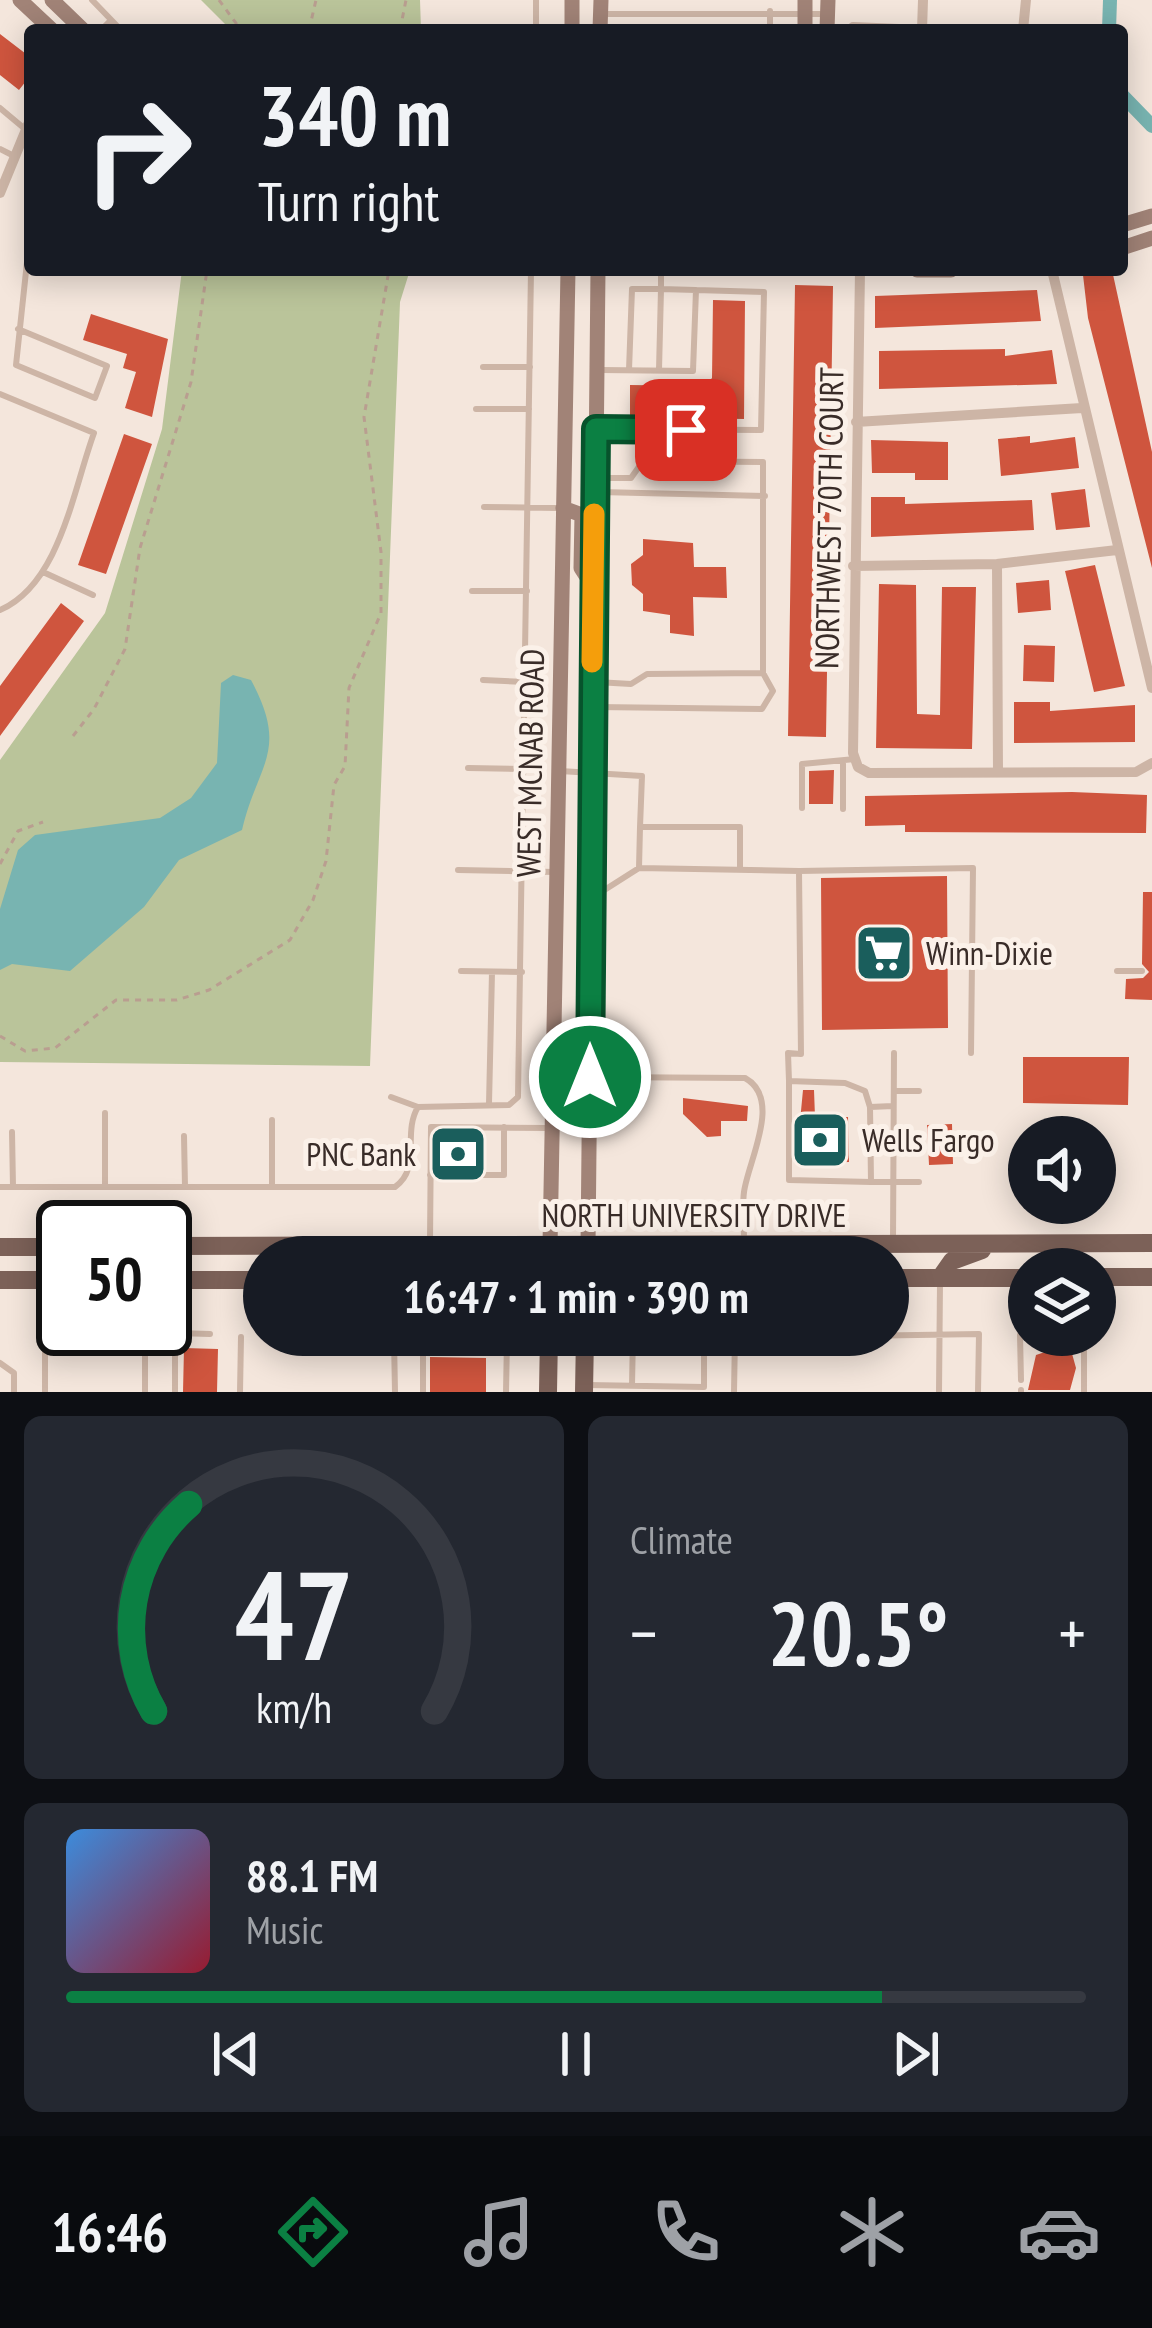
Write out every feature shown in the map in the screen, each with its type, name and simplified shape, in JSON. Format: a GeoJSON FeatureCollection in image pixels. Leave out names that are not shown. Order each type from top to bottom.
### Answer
{"type":"FeatureCollection","features":[{"type":"Feature","properties":{"kind":"main road"},"geometry":{"type":"LineString","coordinates":[[20,0],[46,24]]}},
{"type":"Feature","properties":{"kind":"main road"},"geometry":{"type":"LineString","coordinates":[[52,0],[77,24]]}},
{"type":"Feature","properties":{"kind":"main road","name":"WEST MCNAB ROAD"},"geometry":{"type":"LineString","coordinates":[[550,1236],[568,276]]}},
{"type":"Feature","properties":{"kind":"main road","name":"WEST MCNAB ROAD"},"geometry":{"type":"LineString","coordinates":[[587,1236],[598,276]]}},
{"type":"Feature","properties":{"kind":"main road"},"geometry":{"type":"LineString","coordinates":[[563,508],[582,515],[580,568],[593,587]]}},
{"type":"Feature","properties":{"kind":"main road","name":"NORTH UNIVERSITY DRIVE"},"geometry":{"type":"LineString","coordinates":[[909,1245],[1152,1243]]}},
{"type":"Feature","properties":{"kind":"main road"},"geometry":{"type":"LineString","coordinates":[[940,1278],[959,1257],[998,1244]]}},
{"type":"Feature","properties":{"kind":"main road","name":"NORTH UNIVERSITY DRIVE"},"geometry":{"type":"LineString","coordinates":[[192,1246],[243,1246]]}},
{"type":"Feature","properties":{"kind":"main road"},"geometry":{"type":"LineString","coordinates":[[0,1247],[36,1247]]}},
{"type":"Feature","properties":{"kind":"main road"},"geometry":{"type":"LineString","coordinates":[[192,1271],[200,1280]]}},
{"type":"Feature","properties":{"kind":"main road"},"geometry":{"type":"LineString","coordinates":[[909,1278],[1008,1277]]}},
{"type":"Feature","properties":{"kind":"main road"},"geometry":{"type":"LineString","coordinates":[[1116,1277],[1152,1277]]}},
{"type":"Feature","properties":{"kind":"main road"},"geometry":{"type":"LineString","coordinates":[[0,1280],[36,1280]]}},
{"type":"Feature","properties":{"kind":"main road"},"geometry":{"type":"LineString","coordinates":[[192,1280],[243,1280]]}},
{"type":"Feature","properties":{"kind":"main road"},"geometry":{"type":"LineString","coordinates":[[548,1392],[549,1356]]}},
{"type":"Feature","properties":{"kind":"main road"},"geometry":{"type":"LineString","coordinates":[[584,1388],[585,1356]]}},
{"type":"Feature","properties":{"kind":"street"},"geometry":{"type":"LineString","coordinates":[[0,193],[6,152]]}},
{"type":"Feature","properties":{"kind":"street","name":"NORTHWEST 70TH COURT"},"geometry":{"type":"LineString","coordinates":[[852,763],[860,276]]}},
{"type":"Feature","properties":{"kind":"street"},"geometry":{"type":"LineString","coordinates":[[1053,276],[1152,688]]}},
{"type":"Feature","properties":{"kind":"street"},"geometry":{"type":"LineString","coordinates":[[856,422],[1082,409]]}},
{"type":"Feature","properties":{"kind":"street"},"geometry":{"type":"LineString","coordinates":[[853,566],[997,564],[1117,550]]}},
{"type":"Feature","properties":{"kind":"street"},"geometry":{"type":"LineString","coordinates":[[997,564],[998,772]]}},
{"type":"Feature","properties":{"kind":"street"},"geometry":{"type":"LineString","coordinates":[[852,763],[869,773],[1136,772],[1152,763]]}},
{"type":"Feature","properties":{"kind":"lane"},"geometry":{"type":"LineString","coordinates":[[92,0],[115,24]]}},
{"type":"Feature","properties":{"kind":"lane"},"geometry":{"type":"LineString","coordinates":[[770,11],[770,24]]}},
{"type":"Feature","properties":{"kind":"lane"},"geometry":{"type":"LineString","coordinates":[[601,15],[770,11],[827,15]]}},
{"type":"Feature","properties":{"kind":"lane"},"geometry":{"type":"LineString","coordinates":[[107,24],[111,20]]}},
{"type":"Feature","properties":{"kind":"lane"},"geometry":{"type":"LineString","coordinates":[[18,329],[107,366],[95,398],[16,365],[18,329],[25,276]]}},
{"type":"Feature","properties":{"kind":"lane"},"geometry":{"type":"LineString","coordinates":[[391,1096],[418,1107],[509,1105],[521,1087],[531,276]]}},
{"type":"Feature","properties":{"kind":"lane"},"geometry":{"type":"LineString","coordinates":[[659,370],[661,276]]}},
{"type":"Feature","properties":{"kind":"lane"},"geometry":{"type":"LineString","coordinates":[[596,429],[761,430],[764,292],[632,289],[629,370]]}},
{"type":"Feature","properties":{"kind":"lane"},"geometry":{"type":"LineString","coordinates":[[597,370],[693,370],[696,290]]}},
{"type":"Feature","properties":{"kind":"lane"},"geometry":{"type":"LineString","coordinates":[[483,367],[530,367]]}},
{"type":"Feature","properties":{"kind":"lane"},"geometry":{"type":"LineString","coordinates":[[0,394],[94,433],[43,572],[21,601],[0,610]]}},
{"type":"Feature","properties":{"kind":"lane"},"geometry":{"type":"LineString","coordinates":[[476,409],[529,409]]}},
{"type":"Feature","properties":{"kind":"lane"},"geometry":{"type":"LineString","coordinates":[[592,707],[762,709],[773,691],[763,673],[764,462],[644,460],[631,478],[594,485]]}},
{"type":"Feature","properties":{"kind":"lane"},"geometry":{"type":"LineString","coordinates":[[631,478],[634,494]]}},
{"type":"Feature","properties":{"kind":"lane"},"geometry":{"type":"LineString","coordinates":[[594,485],[634,494],[765,496]]}},
{"type":"Feature","properties":{"kind":"lane"},"geometry":{"type":"LineString","coordinates":[[484,507],[563,508]]}},
{"type":"Feature","properties":{"kind":"lane"},"geometry":{"type":"LineString","coordinates":[[43,572],[93,595]]}},
{"type":"Feature","properties":{"kind":"lane"},"geometry":{"type":"LineString","coordinates":[[472,591],[527,591]]}},
{"type":"Feature","properties":{"kind":"lane"},"geometry":{"type":"LineString","coordinates":[[592,682],[631,684],[646,674],[763,673]]}},
{"type":"Feature","properties":{"kind":"lane"},"geometry":{"type":"LineString","coordinates":[[483,680],[526,682]]}},
{"type":"Feature","properties":{"kind":"lane"},"geometry":{"type":"LineString","coordinates":[[631,684],[631,705]]}},
{"type":"Feature","properties":{"kind":"lane"},"geometry":{"type":"LineString","coordinates":[[802,808],[802,764],[852,763],[843,809]]}},
{"type":"Feature","properties":{"kind":"lane"},"geometry":{"type":"LineString","coordinates":[[468,768],[524,769]]}},
{"type":"Feature","properties":{"kind":"lane"},"geometry":{"type":"LineString","coordinates":[[560,771],[642,776],[639,868]]}},
{"type":"Feature","properties":{"kind":"lane"},"geometry":{"type":"LineString","coordinates":[[640,827],[740,827],[740,870]]}},
{"type":"Feature","properties":{"kind":"lane"},"geometry":{"type":"LineString","coordinates":[[590,899],[639,868],[973,868],[971,1053]]}},
{"type":"Feature","properties":{"kind":"lane"},"geometry":{"type":"LineString","coordinates":[[458,870],[558,872]]}},
{"type":"Feature","properties":{"kind":"lane"},"geometry":{"type":"LineString","coordinates":[[799,871],[801,1054],[788,1053],[789,1180],[920,1182]]}},
{"type":"Feature","properties":{"kind":"lane"},"geometry":{"type":"LineString","coordinates":[[461,971],[522,972]]}},
{"type":"Feature","properties":{"kind":"lane"},"geometry":{"type":"LineString","coordinates":[[1118,971],[1142,971]]}},
{"type":"Feature","properties":{"kind":"lane"},"geometry":{"type":"LineString","coordinates":[[489,1104],[492,972]]}},
{"type":"Feature","properties":{"kind":"lane"},"geometry":{"type":"LineString","coordinates":[[893,1236],[894,1053]]}},
{"type":"Feature","properties":{"kind":"lane"},"geometry":{"type":"LineString","coordinates":[[590,1077],[745,1078],[755,1084],[760,1096],[758,1150],[744,1189],[744,1236]]}},
{"type":"Feature","properties":{"kind":"lane"},"geometry":{"type":"LineString","coordinates":[[788,1081],[845,1083],[865,1090],[870,1107],[871,1182]]}},
{"type":"Feature","properties":{"kind":"lane"},"geometry":{"type":"LineString","coordinates":[[894,1091],[919,1090]]}},
{"type":"Feature","properties":{"kind":"lane"},"geometry":{"type":"LineString","coordinates":[[870,1107],[894,1106]]}},
{"type":"Feature","properties":{"kind":"lane"},"geometry":{"type":"LineString","coordinates":[[0,1187],[395,1187],[410,1167],[412,1117],[418,1107]]}},
{"type":"Feature","properties":{"kind":"lane"},"geometry":{"type":"LineString","coordinates":[[105,1113],[105,1187]]}},
{"type":"Feature","properties":{"kind":"lane"},"geometry":{"type":"LineString","coordinates":[[272,1120],[272,1187]]}},
{"type":"Feature","properties":{"kind":"lane"},"geometry":{"type":"LineString","coordinates":[[430,1236],[431,1127],[552,1128]]}},
{"type":"Feature","properties":{"kind":"lane"},"geometry":{"type":"LineString","coordinates":[[430,1175],[504,1174],[504,1127]]}},
{"type":"Feature","properties":{"kind":"lane"},"geometry":{"type":"LineString","coordinates":[[12,1132],[13,1187]]}},
{"type":"Feature","properties":{"kind":"lane"},"geometry":{"type":"LineString","coordinates":[[184,1136],[185,1187]]}},
{"type":"Feature","properties":{"kind":"lane"},"geometry":{"type":"LineString","coordinates":[[939,1392],[940,1278]]}},
{"type":"Feature","properties":{"kind":"lane"},"geometry":{"type":"LineString","coordinates":[[175,1392],[175,1333],[210,1334]]}},
{"type":"Feature","properties":{"kind":"lane"},"geometry":{"type":"LineString","coordinates":[[909,1335],[979,1334],[978,1392]]}},
{"type":"Feature","properties":{"kind":"lane"},"geometry":{"type":"LineString","coordinates":[[240,1392],[241,1337]]}},
{"type":"Feature","properties":{"kind":"lane"},"geometry":{"type":"LineString","coordinates":[[44,1356],[45,1392]]}},
{"type":"Feature","properties":{"kind":"lane"},"geometry":{"type":"LineString","coordinates":[[145,1392],[146,1356]]}},
{"type":"Feature","properties":{"kind":"lane"},"geometry":{"type":"LineString","coordinates":[[394,1356],[394,1392]]}},
{"type":"Feature","properties":{"kind":"lane"},"geometry":{"type":"LineString","coordinates":[[423,1356],[423,1392]]}},
{"type":"Feature","properties":{"kind":"lane"},"geometry":{"type":"LineString","coordinates":[[506,1392],[507,1356]]}},
{"type":"Feature","properties":{"kind":"lane"},"geometry":{"type":"LineString","coordinates":[[632,1386],[633,1356]]}},
{"type":"Feature","properties":{"kind":"lane"},"geometry":{"type":"LineString","coordinates":[[584,1388],[704,1387],[704,1356]]}},
{"type":"Feature","properties":{"kind":"lane"},"geometry":{"type":"LineString","coordinates":[[734,1392],[735,1356]]}},
{"type":"Feature","properties":{"kind":"lane"},"geometry":{"type":"LineString","coordinates":[[1020,1356],[1021,1380]]}},
{"type":"Feature","properties":{"kind":"lane"},"geometry":{"type":"LineString","coordinates":[[1084,1356],[1084,1392]]}},
{"type":"Feature","properties":{"kind":"lane"},"geometry":{"type":"LineString","coordinates":[[0,1363],[14,1373],[14,1392]]}},
{"type":"Feature","properties":{"kind":"path"},"geometry":{"type":"LineString","coordinates":[[73,736],[94,710],[125,649],[140,548],[187,402],[206,276]]}},
{"type":"Feature","properties":{"kind":"path"},"geometry":{"type":"LineString","coordinates":[[0,1036],[25,1051],[55,1048],[116,1000],[177,1000],[209,990],[254,967],[290,940],[313,900],[326,861],[334,785],[345,766],[349,688],[381,614],[383,572],[364,417],[388,276]]}},
{"type":"Feature","properties":{"kind":"path"},"geometry":{"type":"LineString","coordinates":[[0,864],[18,831],[43,822]]}},
{"type":"Feature","properties":{"kind":"green space"},"geometry":{"type":"Polygon","coordinates":[[[201,0],[420,0],[421,24],[225,24],[201,0]]]}},
{"type":"Feature","properties":{"kind":"green space"},"geometry":{"type":"Polygon","coordinates":[[[181,276],[408,276],[400,302],[370,1066],[0,1062],[0,760],[105,613],[162,429],[181,276]]]}},
{"type":"Feature","properties":{"kind":"water"},"geometry":{"type":"Polygon","coordinates":[[[233,675],[251,680],[262,704],[269,742],[242,830],[179,860],[144,907],[70,971],[12,964],[0,970],[0,909],[18,850],[35,835],[160,818],[191,798],[217,763],[221,683],[233,675]]]}},
{"type":"Feature","properties":{"kind":"building"},"geometry":{"type":"Polygon","coordinates":[[[0,34],[24,52],[24,84],[19,90],[0,75],[0,34]]]}},
{"type":"Feature","properties":{"kind":"building"},"geometry":{"type":"Polygon","coordinates":[[[1083,276],[1113,276],[1152,452],[1152,568],[1088,318],[1083,276]]]}},
{"type":"Feature","properties":{"kind":"building"},"geometry":{"type":"Polygon","coordinates":[[[795,285],[833,286],[826,737],[788,736],[795,285]]]}},
{"type":"Feature","properties":{"kind":"building"},"geometry":{"type":"Polygon","coordinates":[[[1037,290],[1041,321],[875,328],[875,296],[1037,290]]]}},
{"type":"Feature","properties":{"kind":"building"},"geometry":{"type":"Polygon","coordinates":[[[713,300],[745,301],[744,419],[630,417],[630,385],[705,386],[712,378],[713,300]]]}},
{"type":"Feature","properties":{"kind":"building"},"geometry":{"type":"Polygon","coordinates":[[[91,314],[168,339],[152,417],[125,408],[136,372],[123,368],[127,354],[83,340],[91,314]]]}},
{"type":"Feature","properties":{"kind":"building"},"geometry":{"type":"Polygon","coordinates":[[[1005,349],[1005,356],[1052,350],[1057,384],[879,389],[879,351],[1005,349]]]}},
{"type":"Feature","properties":{"kind":"building"},"geometry":{"type":"Polygon","coordinates":[[[124,434],[152,444],[106,574],[78,565],[124,434]]]}},
{"type":"Feature","properties":{"kind":"building"},"geometry":{"type":"Polygon","coordinates":[[[1030,436],[1030,443],[1075,437],[1079,468],[1001,476],[998,439],[1030,436]]]}},
{"type":"Feature","properties":{"kind":"building"},"geometry":{"type":"Polygon","coordinates":[[[871,440],[948,442],[948,480],[915,480],[915,473],[872,473],[871,440]]]}},
{"type":"Feature","properties":{"kind":"building"},"geometry":{"type":"Polygon","coordinates":[[[1085,489],[1090,527],[1056,530],[1051,493],[1085,489]]]}},
{"type":"Feature","properties":{"kind":"building"},"geometry":{"type":"Polygon","coordinates":[[[871,497],[905,497],[905,504],[1032,500],[1034,530],[871,537],[871,497]]]}},
{"type":"Feature","properties":{"kind":"building"},"geometry":{"type":"Polygon","coordinates":[[[643,539],[693,543],[694,567],[726,567],[727,598],[693,597],[694,636],[670,633],[670,615],[643,611],[643,594],[632,585],[631,564],[643,555],[643,539]]]}},
{"type":"Feature","properties":{"kind":"building"},"geometry":{"type":"Polygon","coordinates":[[[1095,565],[1125,686],[1094,692],[1065,571],[1095,565]]]}},
{"type":"Feature","properties":{"kind":"building"},"geometry":{"type":"Polygon","coordinates":[[[1049,580],[1051,610],[1018,613],[1016,583],[1049,580]]]}},
{"type":"Feature","properties":{"kind":"building"},"geometry":{"type":"Polygon","coordinates":[[[879,584],[916,585],[917,714],[940,715],[942,587],[976,587],[972,749],[876,748],[879,584]]]}},
{"type":"Feature","properties":{"kind":"building"},"geometry":{"type":"Polygon","coordinates":[[[61,603],[84,621],[0,736],[0,686],[61,603]]]}},
{"type":"Feature","properties":{"kind":"building"},"geometry":{"type":"Polygon","coordinates":[[[1024,645],[1055,646],[1054,682],[1023,681],[1024,645]]]}},
{"type":"Feature","properties":{"kind":"building"},"geometry":{"type":"Polygon","coordinates":[[[1014,702],[1050,702],[1050,711],[1135,705],[1135,742],[1014,743],[1014,702]]]}},
{"type":"Feature","properties":{"kind":"building"},"geometry":{"type":"Polygon","coordinates":[[[834,770],[833,804],[809,804],[809,771],[834,770]]]}},
{"type":"Feature","properties":{"kind":"building"},"geometry":{"type":"Polygon","coordinates":[[[1147,795],[1146,833],[905,832],[905,825],[865,826],[865,796],[1147,795]]]}},
{"type":"Feature","properties":{"kind":"building","name":"Winn-Dixie"},"geometry":{"type":"Polygon","coordinates":[[[947,876],[948,1028],[822,1030],[821,878],[947,876]]]}},
{"type":"Feature","properties":{"kind":"building"},"geometry":{"type":"Polygon","coordinates":[[[1143,892],[1152,892],[1152,1000],[1125,999],[1126,979],[1143,978],[1149,972],[1142,964],[1143,892]]]}},
{"type":"Feature","properties":{"kind":"building"},"geometry":{"type":"Polygon","coordinates":[[[1023,1057],[1129,1057],[1128,1105],[1023,1103],[1023,1057]]]}},
{"type":"Feature","properties":{"kind":"building","name":"Wells Fargo"},"geometry":{"type":"Polygon","coordinates":[[[803,1090],[814,1090],[815,1117],[848,1117],[849,1162],[796,1163],[803,1090]]]}},
{"type":"Feature","properties":{"kind":"building"},"geometry":{"type":"Polygon","coordinates":[[[683,1098],[748,1106],[747,1121],[721,1121],[721,1136],[707,1137],[683,1114],[683,1098]]]}},
{"type":"Feature","properties":{"kind":"building"},"geometry":{"type":"Polygon","coordinates":[[[952,1124],[953,1164],[929,1165],[927,1125],[952,1124]]]}},
{"type":"Feature","properties":{"kind":"building","name":"PNC Bank"},"geometry":{"type":"Polygon","coordinates":[[[443,1135],[480,1135],[480,1163],[438,1163],[443,1135]]]}},
{"type":"Feature","properties":{"kind":"building"},"geometry":{"type":"Polygon","coordinates":[[[192,1348],[218,1349],[217,1392],[183,1392],[184,1356],[192,1356],[192,1348]]]}},
{"type":"Feature","properties":{"kind":"building"},"geometry":{"type":"Polygon","coordinates":[[[1036,1356],[1073,1356],[1076,1368],[1070,1390],[1028,1390],[1036,1356]]]}},
{"type":"Feature","properties":{"kind":"building"},"geometry":{"type":"Polygon","coordinates":[[[430,1357],[486,1358],[486,1392],[430,1392],[430,1357]]]}},
{"type":"Feature","properties":{"kind":"waterway"},"geometry":{"type":"LineString","coordinates":[[1109,24],[1110,0]]}},
{"type":"Feature","properties":{"kind":"waterway"},"geometry":{"type":"LineString","coordinates":[[1128,101],[1152,126]]}},
{"type":"Feature","properties":{"kind":"slow traffic"},"geometry":{"type":"LineString","coordinates":[[592,662],[594,514]]}},
{"type":"Feature","properties":{"kind":"place","name":"Winn-Dixie"},"geometry":{"type":"Point","coordinates":[884,953]}},
{"type":"Feature","properties":{"kind":"place","name":"Wells Fargo"},"geometry":{"type":"Point","coordinates":[820,1140]}},
{"type":"Feature","properties":{"kind":"place","name":"PNC Bank"},"geometry":{"type":"Point","coordinates":[458,1154]}},
{"type":"Feature","properties":{"kind":"route"},"geometry":{"type":"LineString","coordinates":[[590,1077],[596,429],[686,430]]}}]}
